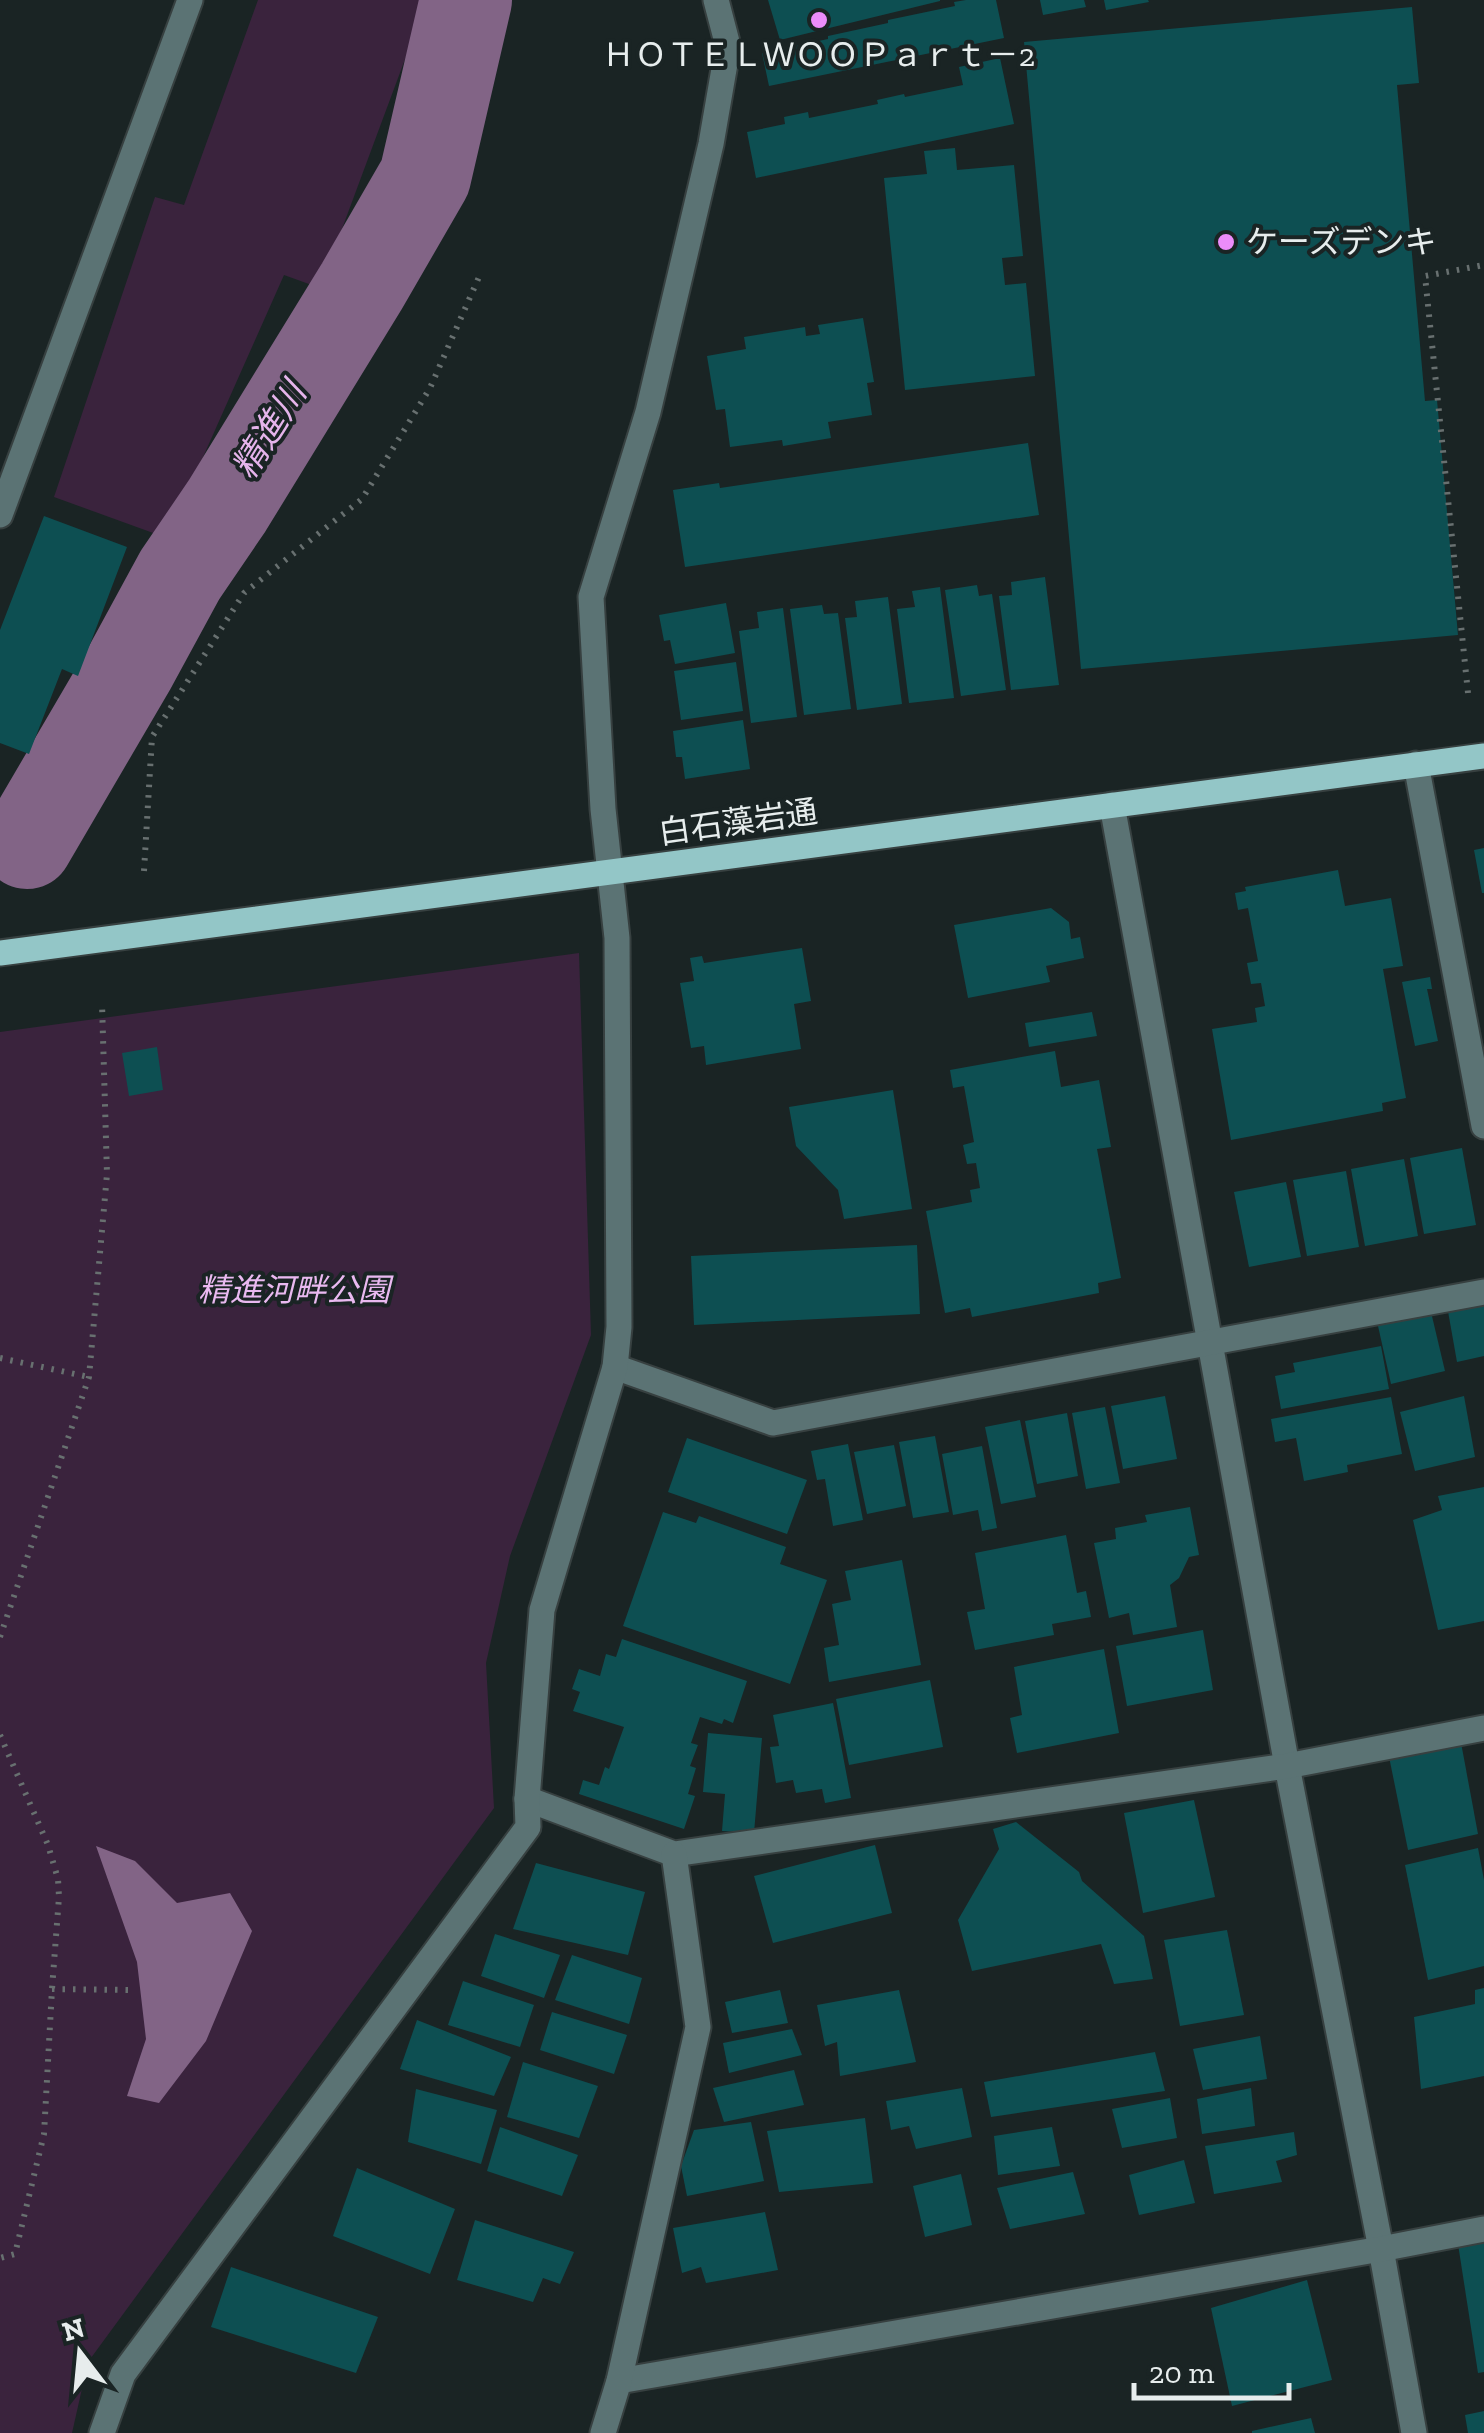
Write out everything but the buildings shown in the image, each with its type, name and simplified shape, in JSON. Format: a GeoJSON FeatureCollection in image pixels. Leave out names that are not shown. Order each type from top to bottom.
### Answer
{"type":"FeatureCollection","features":[{"type":"Feature","properties":{"kind":"main road","name":"白石藻岩通"},"geometry":{"type":"LineString","coordinates":[[0,953],[1484,756]]}},
{"type":"Feature","properties":{"kind":"street"},"geometry":{"type":"LineString","coordinates":[[0,515],[190,0]]}},
{"type":"Feature","properties":{"kind":"street"},"geometry":{"type":"LineString","coordinates":[[102,2433],[123,2374],[528,1827],[542,1610],[615,1368],[620,1327],[617,938],[603,809],[591,597],[648,412],[710,144],[728,46],[716,0]]}},
{"type":"Feature","properties":{"kind":"street"},"geometry":{"type":"LineString","coordinates":[[1416,764],[1484,1126]]}},
{"type":"Feature","properties":{"kind":"street"},"geometry":{"type":"LineString","coordinates":[[1112,805],[1287,1766],[1414,2433]]}},
{"type":"Feature","properties":{"kind":"street"},"geometry":{"type":"LineString","coordinates":[[615,1368],[774,1423],[1484,1292]]}},
{"type":"Feature","properties":{"kind":"street"},"geometry":{"type":"LineString","coordinates":[[528,1798],[674,1854],[1287,1766],[1484,1728]]}},
{"type":"Feature","properties":{"kind":"street"},"geometry":{"type":"LineString","coordinates":[[602,2433],[619,2381],[698,2027],[674,1854]]}},
{"type":"Feature","properties":{"kind":"street"},"geometry":{"type":"LineString","coordinates":[[619,2381],[1484,2229]]}},
{"type":"Feature","properties":{"kind":"path"},"geometry":{"type":"LineString","coordinates":[[1468,693],[1425,276],[1484,266]]}},
{"type":"Feature","properties":{"kind":"path"},"geometry":{"type":"LineString","coordinates":[[144,872],[152,737],[244,593],[362,499],[430,388],[479,277]]}},
{"type":"Feature","properties":{"kind":"path"},"geometry":{"type":"LineString","coordinates":[[0,1637],[89,1378],[107,1174],[102,1003]]}},
{"type":"Feature","properties":{"kind":"path"},"geometry":{"type":"LineString","coordinates":[[0,1358],[89,1378]]}},
{"type":"Feature","properties":{"kind":"path"},"geometry":{"type":"LineString","coordinates":[[0,1735],[48,1844],[60,1897],[44,2134],[15,2254],[0,2258]]}},
{"type":"Feature","properties":{"kind":"path"},"geometry":{"type":"LineString","coordinates":[[52,1989],[128,1990]]}},
{"type":"Feature","properties":{"kind":"green space"},"geometry":{"type":"Polygon","coordinates":[[[258,0],[427,0],[320,288],[284,275],[167,538],[54,497],[155,197],[184,205],[258,0]]]}},
{"type":"Feature","properties":{"kind":"green space","name":"精進河畔公園"},"geometry":{"type":"Polygon","coordinates":[[[579,953],[591,1335],[510,1556],[486,1663],[494,1808],[88,2362],[72,2433],[0,2433],[0,1032],[579,953]]]}},
{"type":"Feature","properties":{"kind":"shaded area"},"geometry":{"type":"Polygon","coordinates":[[[96,1846],[135,1861],[177,1903],[230,1893],[252,1931],[206,2041],[159,2103],[127,2096],[146,2039],[137,1962],[96,1846]]]}},
{"type":"Feature","properties":{"kind":"waterway","name":"精進川"},"geometry":{"type":"LineString","coordinates":[[27,843],[180,575],[227,506],[425,177],[466,0]]}},
{"type":"Feature","properties":{"kind":"place","name":"ＨＯＴＥＬＷＯＯＰａｒｔ－2"},"geometry":{"type":"Point","coordinates":[819,20]}},
{"type":"Feature","properties":{"kind":"place","name":"ケーズデンキ"},"geometry":{"type":"Point","coordinates":[1226,242]}}]}
